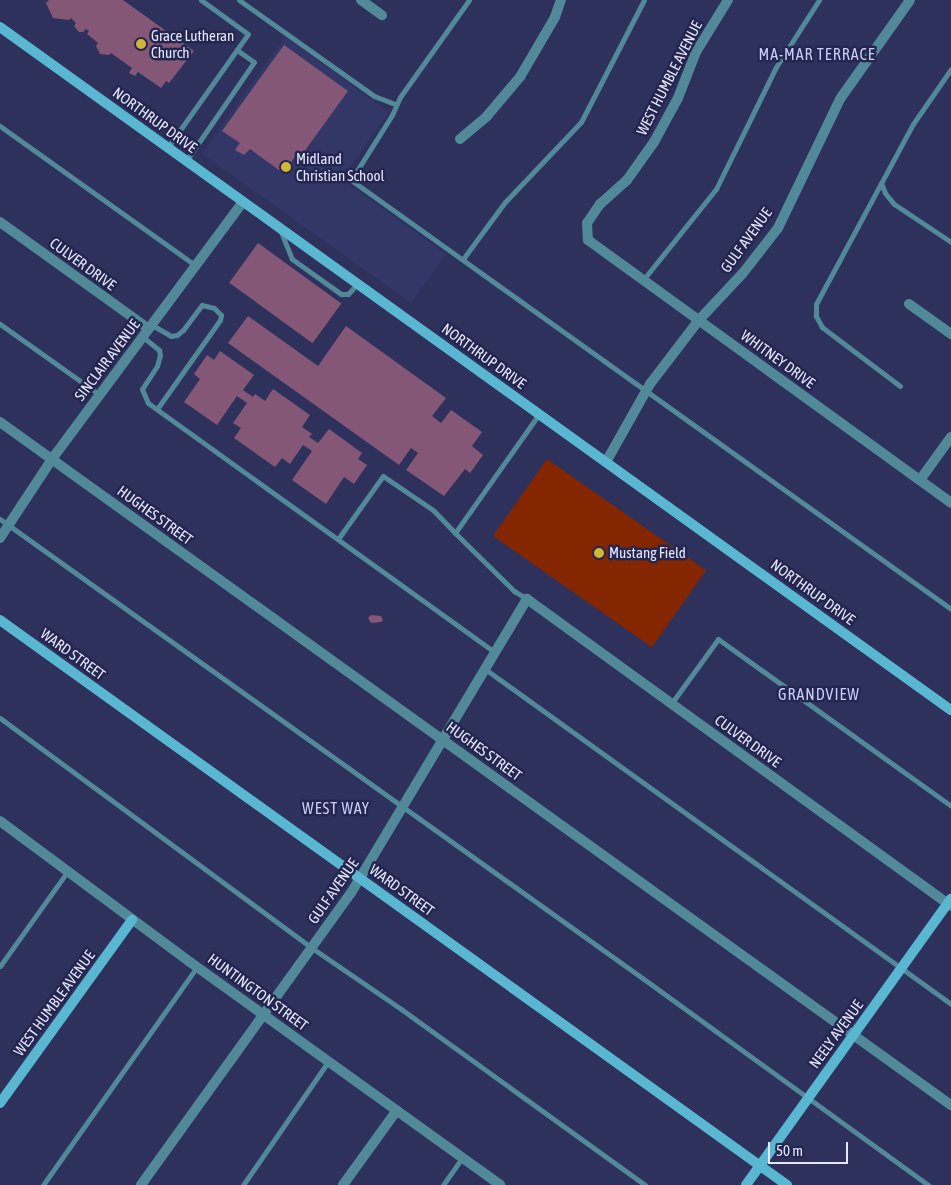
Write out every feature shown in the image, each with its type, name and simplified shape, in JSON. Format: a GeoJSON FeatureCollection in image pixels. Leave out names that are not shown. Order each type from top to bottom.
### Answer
{"type":"FeatureCollection","features":[{"type":"Feature","properties":{"kind":"street"},"geometry":{"type":"LineString","coordinates":[[361,0],[382,15]]}},
{"type":"Feature","properties":{"kind":"street"},"geometry":{"type":"LineString","coordinates":[[460,139],[487,116],[520,77],[555,16],[561,0]]}},
{"type":"Feature","properties":{"kind":"street","name":"WEST HUMBLE AVENUE"},"geometry":{"type":"LineString","coordinates":[[588,240],[587,224],[600,204],[628,180],[654,142],[678,98],[696,52],[728,0]]}},
{"type":"Feature","properties":{"kind":"street","name":"GULF AVENUE"},"geometry":{"type":"LineString","coordinates":[[606,462],[645,392],[699,320],[743,273],[778,228],[840,99],[910,0]]}},
{"type":"Feature","properties":{"kind":"street","name":"NORTHRUP DRIVE"},"geometry":{"type":"LineString","coordinates":[[0,28],[951,710]]}},
{"type":"Feature","properties":{"kind":"street","name":"SINCLAIR AVENUE"},"geometry":{"type":"LineString","coordinates":[[0,538],[4,522],[243,202]]}},
{"type":"Feature","properties":{"kind":"street","name":"CULVER DRIVE"},"geometry":{"type":"LineString","coordinates":[[0,222],[148,330]]}},
{"type":"Feature","properties":{"kind":"street","name":"WHITNEY DRIVE"},"geometry":{"type":"LineString","coordinates":[[588,240],[951,503]]}},
{"type":"Feature","properties":{"kind":"street"},"geometry":{"type":"LineString","coordinates":[[909,304],[951,334]]}},
{"type":"Feature","properties":{"kind":"street","name":"HUGHES STREET"},"geometry":{"type":"LineString","coordinates":[[0,422],[951,1105]]}},
{"type":"Feature","properties":{"kind":"street"},"geometry":{"type":"LineString","coordinates":[[920,480],[951,437]]}},
{"type":"Feature","properties":{"kind":"street","name":"GULF AVENUE"},"geometry":{"type":"LineString","coordinates":[[141,1185],[360,879],[527,599]]}},
{"type":"Feature","properties":{"kind":"street","name":"CULVER DRIVE"},"geometry":{"type":"LineString","coordinates":[[527,599],[950,903]]}},
{"type":"Feature","properties":{"kind":"street","name":"WARD STREET"},"geometry":{"type":"LineString","coordinates":[[0,620],[787,1185]]}},
{"type":"Feature","properties":{"kind":"street","name":"HUNTINGTON STREET"},"geometry":{"type":"LineString","coordinates":[[0,821],[132,920],[500,1185]]}},
{"type":"Feature","properties":{"kind":"street","name":"NEELY AVENUE"},"geometry":{"type":"LineString","coordinates":[[746,1185],[950,903]]}},
{"type":"Feature","properties":{"kind":"street","name":"WEST HUMBLE AVENUE"},"geometry":{"type":"LineString","coordinates":[[0,1103],[132,920]]}},
{"type":"Feature","properties":{"kind":"street"},"geometry":{"type":"LineString","coordinates":[[343,1185],[397,1110]]}},
{"type":"Feature","properties":{"kind":"lane"},"geometry":{"type":"LineString","coordinates":[[168,148],[248,34],[201,0]]}},
{"type":"Feature","properties":{"kind":"lane"},"geometry":{"type":"LineString","coordinates":[[239,0],[374,96],[395,104]]}},
{"type":"Feature","properties":{"kind":"lane"},"geometry":{"type":"LineString","coordinates":[[469,0],[395,104],[392,115],[351,180],[951,609]]}},
{"type":"Feature","properties":{"kind":"lane"},"geometry":{"type":"LineString","coordinates":[[463,259],[505,202],[581,122],[644,0]]}},
{"type":"Feature","properties":{"kind":"lane"},"geometry":{"type":"LineString","coordinates":[[643,280],[716,189],[776,67],[819,0]]}},
{"type":"Feature","properties":{"kind":"lane"},"geometry":{"type":"LineString","coordinates":[[186,161],[254,62],[237,50]]}},
{"type":"Feature","properties":{"kind":"lane"},"geometry":{"type":"LineString","coordinates":[[900,386],[822,327],[816,316],[816,304],[913,124],[951,69]]}},
{"type":"Feature","properties":{"kind":"lane"},"geometry":{"type":"LineString","coordinates":[[0,126],[196,266]]}},
{"type":"Feature","properties":{"kind":"lane"},"geometry":{"type":"LineString","coordinates":[[881,183],[885,193],[894,204],[951,242]]}},
{"type":"Feature","properties":{"kind":"lane"},"geometry":{"type":"LineString","coordinates":[[280,229],[292,260],[341,294],[348,294],[357,284]]}},
{"type":"Feature","properties":{"kind":"lane"},"geometry":{"type":"LineString","coordinates":[[148,330],[171,336],[177,335],[202,305],[214,308],[221,316],[158,409]]}},
{"type":"Feature","properties":{"kind":"lane"},"geometry":{"type":"LineString","coordinates":[[0,324],[100,395]]}},
{"type":"Feature","properties":{"kind":"lane"},"geometry":{"type":"LineString","coordinates":[[148,330],[160,355],[160,359],[145,384],[142,393],[148,403],[495,653]]}},
{"type":"Feature","properties":{"kind":"lane"},"geometry":{"type":"LineString","coordinates":[[455,533],[539,414]]}},
{"type":"Feature","properties":{"kind":"lane"},"geometry":{"type":"LineString","coordinates":[[338,539],[383,476],[433,510],[514,591],[527,599]]}},
{"type":"Feature","properties":{"kind":"lane"},"geometry":{"type":"LineString","coordinates":[[4,522],[652,985],[928,1185]]}},
{"type":"Feature","properties":{"kind":"lane"},"geometry":{"type":"LineString","coordinates":[[671,704],[718,639],[951,806]]}},
{"type":"Feature","properties":{"kind":"lane"},"geometry":{"type":"LineString","coordinates":[[485,669],[951,1004]]}},
{"type":"Feature","properties":{"kind":"lane"},"geometry":{"type":"LineString","coordinates":[[0,718],[312,948],[401,1009],[645,1185]]}},
{"type":"Feature","properties":{"kind":"lane"},"geometry":{"type":"LineString","coordinates":[[0,966],[67,872]]}},
{"type":"Feature","properties":{"kind":"lane"},"geometry":{"type":"LineString","coordinates":[[43,1185],[197,967]]}},
{"type":"Feature","properties":{"kind":"lane"},"geometry":{"type":"LineString","coordinates":[[243,1185],[329,1062]]}},
{"type":"Feature","properties":{"kind":"lane"},"geometry":{"type":"LineString","coordinates":[[443,1185],[462,1158]]}},
{"type":"Feature","properties":{"kind":"shaded area","name":"Midland Christian School"},"geometry":{"type":"Polygon","coordinates":[[[285,37],[389,112],[342,179],[446,254],[411,303],[202,154],[285,37]]]}},
{"type":"Feature","properties":{"kind":"shaded area","name":"Mustang Field"},"geometry":{"type":"Polygon","coordinates":[[[547,459],[706,570],[652,647],[493,536],[547,459]]]}},
{"type":"Feature","properties":{"kind":"building","name":"Grace Lutheran Church"},"geometry":{"type":"Polygon","coordinates":[[[49,0],[123,0],[194,51],[169,83],[166,81],[161,88],[138,72],[135,76],[129,73],[132,68],[111,53],[109,55],[100,54],[96,46],[98,43],[87,34],[89,31],[86,29],[83,32],[79,32],[74,26],[76,23],[71,18],[69,20],[53,18],[46,3],[49,0]]]}},
{"type":"Feature","properties":{"kind":"building"},"geometry":{"type":"Polygon","coordinates":[[[284,45],[348,91],[301,156],[297,154],[283,173],[250,149],[244,155],[235,150],[240,143],[222,131],[284,45]]]}},
{"type":"Feature","properties":{"kind":"building"},"geometry":{"type":"Polygon","coordinates":[[[258,243],[341,304],[313,343],[229,283],[258,243]]]}},
{"type":"Feature","properties":{"kind":"building"},"geometry":{"type":"Polygon","coordinates":[[[248,316],[318,366],[346,326],[446,398],[432,416],[441,423],[451,410],[482,432],[472,446],[483,455],[470,473],[465,469],[444,496],[406,470],[418,453],[411,448],[399,465],[228,343],[248,316]]]}},
{"type":"Feature","properties":{"kind":"building"},"geometry":{"type":"Polygon","coordinates":[[[220,351],[254,375],[243,390],[253,397],[255,394],[265,401],[273,389],[310,415],[302,427],[312,434],[309,437],[318,443],[329,429],[362,453],[358,459],[367,465],[354,484],[344,477],[326,504],[292,480],[312,451],[303,445],[290,464],[282,458],[275,467],[234,438],[241,428],[233,423],[247,403],[237,396],[217,425],[184,402],[200,379],[194,374],[207,355],[214,360],[220,351]]]}},
{"type":"Feature","properties":{"kind":"building"},"geometry":{"type":"Polygon","coordinates":[[[371,615],[381,616],[383,620],[371,623],[368,618],[371,615]]]}},
{"type":"Feature","properties":{"kind":"place","name":"Grace Lutheran Church"},"geometry":{"type":"Point","coordinates":[141,44]}},
{"type":"Feature","properties":{"kind":"place","name":"Midland Christian School"},"geometry":{"type":"Point","coordinates":[286,167]}},
{"type":"Feature","properties":{"kind":"place","name":"Mustang Field"},"geometry":{"type":"Point","coordinates":[599,553]}},
{"type":"Feature","properties":{"kind":"district","name":"MA-MAR TERRACE"},"geometry":{"type":"Point","coordinates":[817,54]}},
{"type":"Feature","properties":{"kind":"district","name":"GRANDVIEW"},"geometry":{"type":"Point","coordinates":[819,694]}},
{"type":"Feature","properties":{"kind":"district","name":"WEST WAY"},"geometry":{"type":"Point","coordinates":[336,808]}}]}
